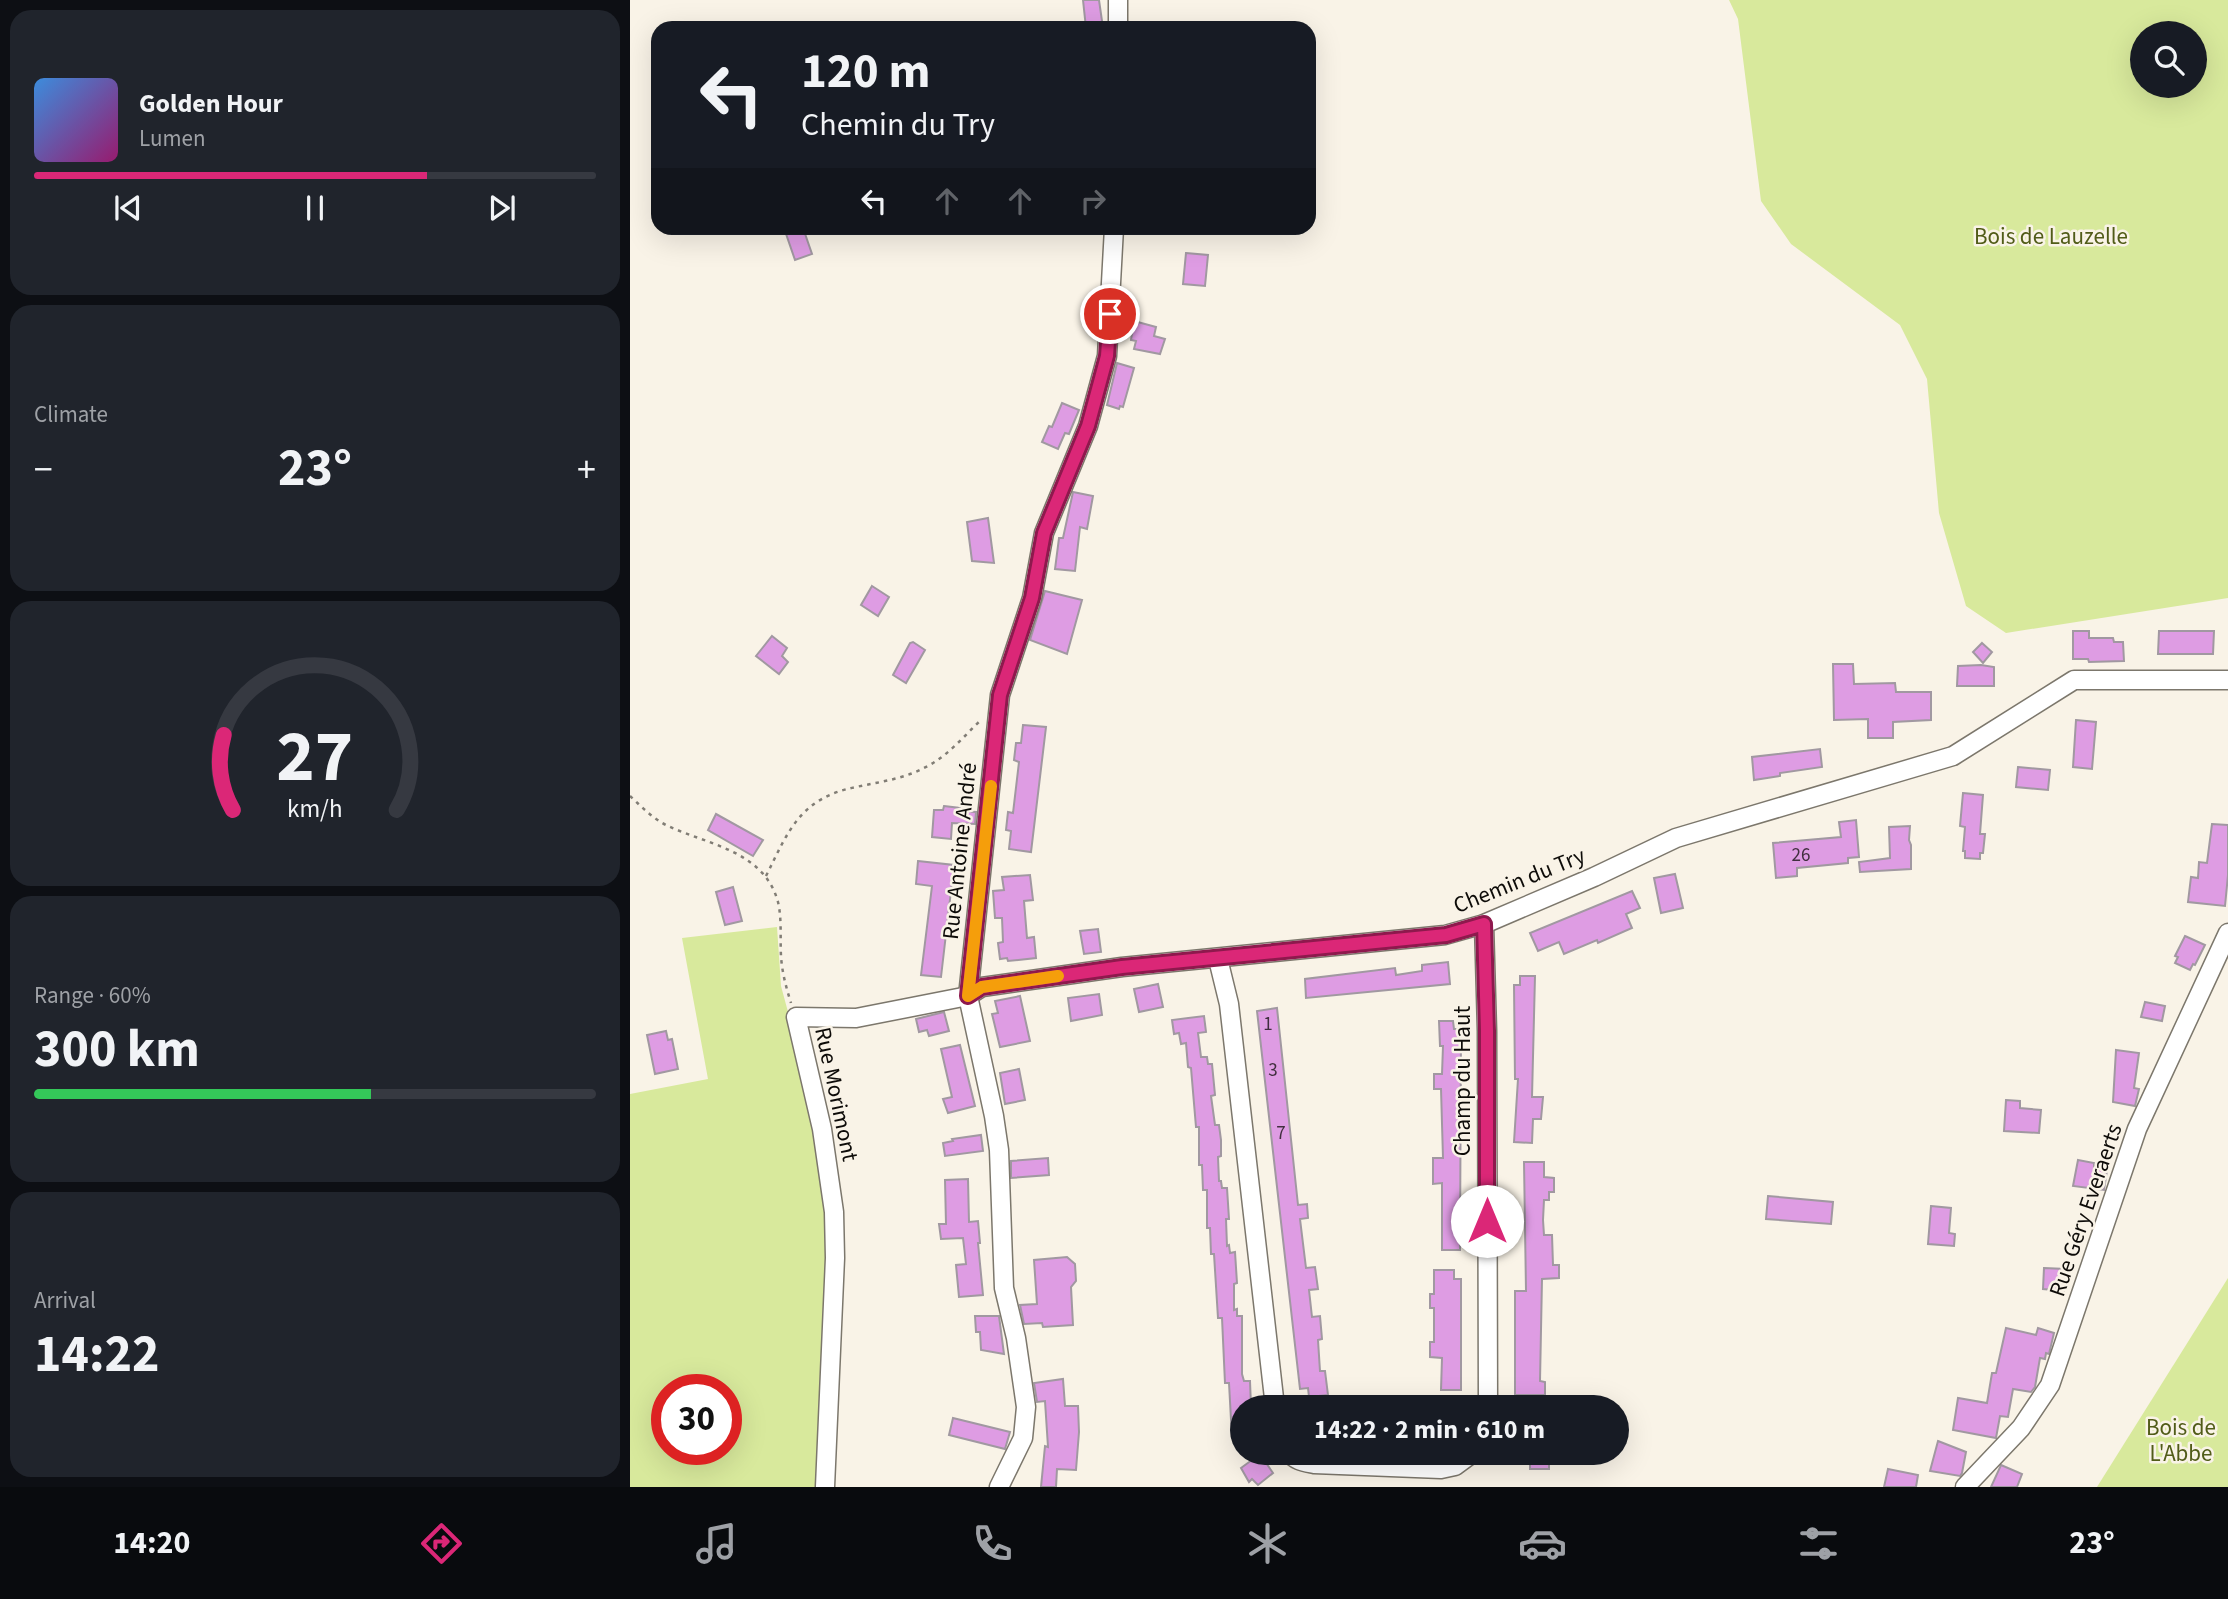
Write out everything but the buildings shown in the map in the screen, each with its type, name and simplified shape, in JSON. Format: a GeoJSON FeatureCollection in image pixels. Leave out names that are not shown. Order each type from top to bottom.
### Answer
{"type":"FeatureCollection","features":[{"type":"Feature","properties":{"kind":"street"},"geometry":{"type":"LineString","coordinates":[[1118,0],[1118,21]]}},
{"type":"Feature","properties":{"kind":"street","name":"Rue Antoine André"},"geometry":{"type":"LineString","coordinates":[[999,1487],[1023,1438],[1026,1407],[1016,1338],[1004,1288],[999,1150],[968,996],[1000,695],[1032,598],[1044,533],[1088,426],[1107,356],[1114,235]]}},
{"type":"Feature","properties":{"kind":"street","name":"Chemin du Try"},"geometry":{"type":"LineString","coordinates":[[796,1017],[856,1018],[968,996],[982,987],[1122,967],[1446,935],[1484,924],[1676,838],[1953,756],[2074,680],[2228,680]]}},
{"type":"Feature","properties":{"kind":"street","name":"Champ du Haut"},"geometry":{"type":"LineString","coordinates":[[1484,924],[1488,1395]]}},
{"type":"Feature","properties":{"kind":"street","name":"Rue Géry Everaerts"},"geometry":{"type":"LineString","coordinates":[[1965,1487],[2021,1428],[2050,1385],[2137,1129],[2228,933]]}},
{"type":"Feature","properties":{"kind":"street"},"geometry":{"type":"LineString","coordinates":[[1218,959],[1229,1004],[1274,1395]]}},
{"type":"Feature","properties":{"kind":"street","name":"Rue Morimont"},"geometry":{"type":"LineString","coordinates":[[796,1017],[822,1129],[834,1212],[835,1258],[825,1487]]}},
{"type":"Feature","properties":{"kind":"street"},"geometry":{"type":"LineString","coordinates":[[1339,1465],[1441,1469],[1456,1465]]}},
{"type":"Feature","properties":{"kind":"path"},"geometry":{"type":"LineString","coordinates":[[630,796],[665,824],[723,847],[757,866],[766,876],[786,835],[814,803],[825,795],[878,783],[926,767],[958,744],[986,715],[999,716]]}},
{"type":"Feature","properties":{"kind":"path","name":"Rue Morimont"},"geometry":{"type":"LineString","coordinates":[[766,876],[778,904],[782,971],[796,1017]]}},
{"type":"Feature","properties":{"kind":"green space","name":"Bois de Lauzelle"},"geometry":{"type":"Polygon","coordinates":[[[1729,0],[2228,0],[2228,598],[2006,633],[1966,606],[1939,513],[1927,379],[1900,325],[1791,244],[1761,201],[1738,19],[1729,0]]]}},
{"type":"Feature","properties":{"kind":"green space"},"geometry":{"type":"Polygon","coordinates":[[[777,927],[781,986],[826,1182],[831,1248],[819,1487],[630,1487],[630,1094],[708,1079],[682,938],[777,927]]]}},
{"type":"Feature","properties":{"kind":"green space","name":"Bois de L'Abbe"},"geometry":{"type":"Polygon","coordinates":[[[2228,1278],[2228,1487],[2097,1487],[2228,1278]]]}},
{"type":"Feature","properties":{"kind":"slow traffic"},"geometry":{"type":"LineString","coordinates":[[991,786],[968,996],[982,987],[1058,976]]}},
{"type":"Feature","properties":{"kind":"route"},"geometry":{"type":"LineString","coordinates":[[1110,314],[1107,356],[1096,399],[1088,426],[1044,533],[1032,598],[1000,695],[968,996],[982,987],[1122,967],[1446,935],[1484,924],[1487,1221]]}}]}
